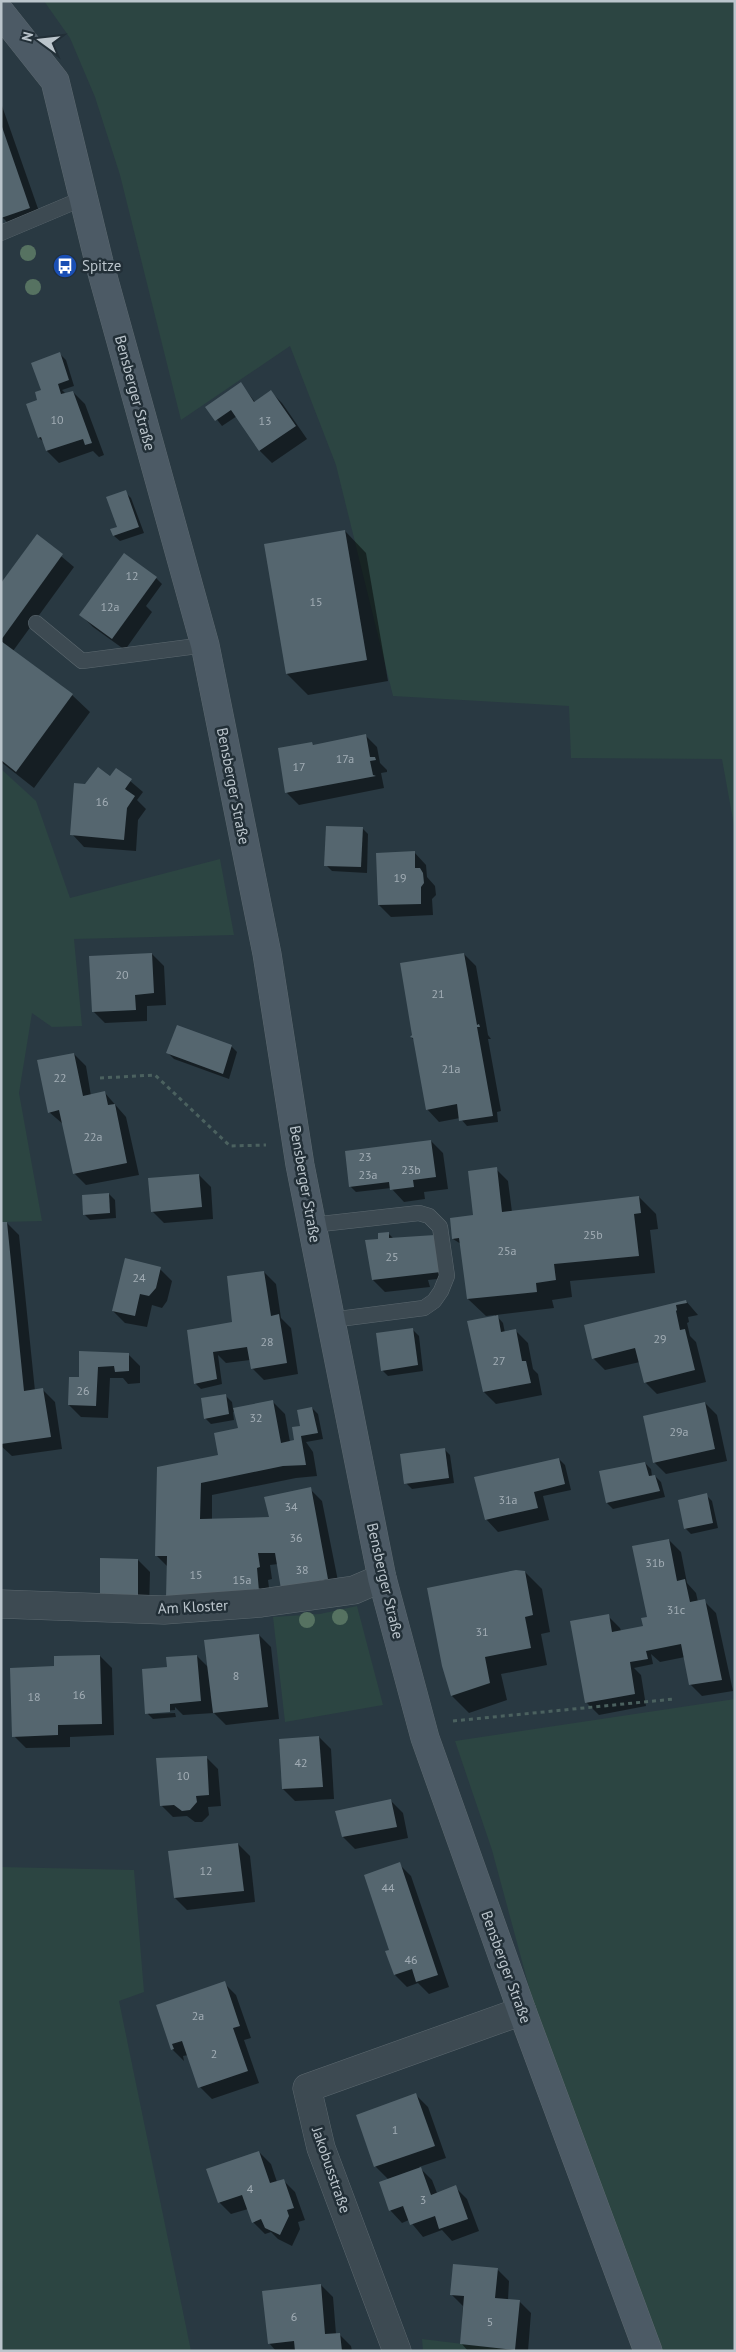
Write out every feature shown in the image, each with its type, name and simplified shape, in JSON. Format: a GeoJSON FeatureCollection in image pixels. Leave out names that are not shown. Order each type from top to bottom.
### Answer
{"type":"FeatureCollection","features":[{"type":"Feature","properties":{"kind":"main road","name":"Bensberger Straße"},"geometry":{"type":"LineString","coordinates":[[1,13],[55,81],[99,262],[205,645],[266,954],[312,1225],[382,1578],[419,1718],[522,2011],[648,2351]]}},
{"type":"Feature","properties":{"kind":"street","name":"Am Kloster"},"geometry":{"type":"LineString","coordinates":[[1,1604],[174,1609],[261,1603],[354,1590],[382,1578]]}},
{"type":"Feature","properties":{"kind":"street","name":"Jakobusstraße"},"geometry":{"type":"LineString","coordinates":[[397,2351],[321,2148],[307,2088],[522,2011]]}},
{"type":"Feature","properties":{"kind":"lane"},"geometry":{"type":"LineString","coordinates":[[1,233],[84,198]]}},
{"type":"Feature","properties":{"kind":"lane"},"geometry":{"type":"LineString","coordinates":[[36,623],[82,661],[205,645]]}},
{"type":"Feature","properties":{"kind":"lane"},"geometry":{"type":"LineString","coordinates":[[312,1225],[419,1213],[429,1216],[440,1227],[447,1276],[442,1292],[434,1301],[424,1308],[331,1320]]}},
{"type":"Feature","properties":{"kind":"path"},"geometry":{"type":"LineString","coordinates":[[100,1078],[156,1075],[230,1146],[297,1144]]}},
{"type":"Feature","properties":{"kind":"path"},"geometry":{"type":"LineString","coordinates":[[419,1718],[460,1722],[674,1699]]}},
{"type":"Feature","properties":{"kind":"green space"},"geometry":{"type":"Polygon","coordinates":[[[44,1],[735,1],[735,831],[722,759],[571,758],[569,706],[393,696],[336,465],[290,346],[181,420],[120,175],[95,97],[70,38],[44,1]]]}},
{"type":"Feature","properties":{"kind":"green space"},"geometry":{"type":"Polygon","coordinates":[[[1,769],[36,801],[70,898],[220,859],[234,935],[74,939],[82,1026],[52,1027],[32,1013],[19,1093],[42,1221],[1,1222],[1,769]]]}},
{"type":"Feature","properties":{"kind":"green space"},"geometry":{"type":"Polygon","coordinates":[[[357,1606],[383,1705],[285,1722],[273,1617],[320,1614],[357,1606]]]}},
{"type":"Feature","properties":{"kind":"green space"},"geometry":{"type":"Polygon","coordinates":[[[735,1699],[735,2351],[655,2351],[533,2002],[492,1850],[455,1741],[735,1699]]]}},
{"type":"Feature","properties":{"kind":"green space"},"geometry":{"type":"Polygon","coordinates":[[[1,1867],[134,1870],[144,1992],[119,2001],[191,2351],[1,2351],[1,1867]]]}},
{"type":"Feature","properties":{"kind":"green space"},"geometry":{"type":"Polygon","coordinates":[[[422,2339],[521,2351],[423,2351],[422,2339]]]}},
{"type":"Feature","properties":{"kind":"building"},"geometry":{"type":"Polygon","coordinates":[[[1,124],[30,208],[1,218],[1,124]]]}},
{"type":"Feature","properties":{"kind":"building"},"geometry":{"type":"Polygon","coordinates":[[[60,352],[69,380],[58,384],[61,394],[73,391],[92,443],[85,445],[83,439],[46,451],[41,437],[38,438],[26,404],[37,400],[35,392],[41,390],[31,363],[60,352]]]}},
{"type":"Feature","properties":{"kind":"building"},"geometry":{"type":"Polygon","coordinates":[[[241,382],[254,402],[271,390],[296,426],[259,451],[231,410],[215,421],[205,407],[241,382]]]}},
{"type":"Feature","properties":{"kind":"building"},"geometry":{"type":"Polygon","coordinates":[[[126,490],[139,527],[113,536],[110,529],[117,527],[106,497],[126,490]]]}},
{"type":"Feature","properties":{"kind":"building"},"geometry":{"type":"Polygon","coordinates":[[[345,530],[367,660],[286,674],[264,544],[345,530]]]}},
{"type":"Feature","properties":{"kind":"building"},"geometry":{"type":"Polygon","coordinates":[[[37,534],[63,554],[1,640],[1,583],[37,534]]]}},
{"type":"Feature","properties":{"kind":"building"},"geometry":{"type":"Polygon","coordinates":[[[124,553],[157,577],[112,639],[79,615],[124,553]]]}},
{"type":"Feature","properties":{"kind":"building"},"geometry":{"type":"Polygon","coordinates":[[[1,641],[73,694],[16,772],[1,760],[1,641]]]}},
{"type":"Feature","properties":{"kind":"building"},"geometry":{"type":"Polygon","coordinates":[[[366,734],[370,757],[375,757],[376,760],[370,761],[373,775],[376,776],[285,793],[278,748],[312,742],[313,745],[366,734]]]}},
{"type":"Feature","properties":{"kind":"building"},"geometry":{"type":"Polygon","coordinates":[[[98,767],[110,776],[116,768],[132,779],[125,789],[135,796],[127,808],[124,840],[70,835],[74,783],[85,784],[98,767]]]}},
{"type":"Feature","properties":{"kind":"building"},"geometry":{"type":"Polygon","coordinates":[[[326,826],[363,827],[361,867],[324,866],[326,826]]]}},
{"type":"Feature","properties":{"kind":"building"},"geometry":{"type":"Polygon","coordinates":[[[415,851],[415,868],[420,868],[423,873],[424,883],[421,887],[421,904],[378,905],[376,853],[415,851]]]}},
{"type":"Feature","properties":{"kind":"building"},"geometry":{"type":"Polygon","coordinates":[[[152,953],[154,993],[135,995],[136,1010],[92,1012],[89,956],[152,953]]]}},
{"type":"Feature","properties":{"kind":"building"},"geometry":{"type":"Polygon","coordinates":[[[464,953],[477,1025],[479,1024],[480,1027],[477,1027],[493,1116],[459,1121],[457,1104],[426,1110],[413,1038],[410,1037],[412,1035],[400,963],[464,953]]]}},
{"type":"Feature","properties":{"kind":"building"},"geometry":{"type":"Polygon","coordinates":[[[177,1025],[232,1045],[223,1074],[166,1053],[177,1025]]]}},
{"type":"Feature","properties":{"kind":"building"},"geometry":{"type":"Polygon","coordinates":[[[74,1053],[83,1096],[105,1091],[108,1105],[115,1104],[127,1163],[73,1174],[59,1110],[48,1113],[37,1060],[74,1053]]]}},
{"type":"Feature","properties":{"kind":"building"},"geometry":{"type":"Polygon","coordinates":[[[431,1140],[436,1177],[413,1180],[414,1187],[390,1190],[389,1182],[349,1187],[345,1151],[431,1140]]]}},
{"type":"Feature","properties":{"kind":"building"},"geometry":{"type":"Polygon","coordinates":[[[497,1167],[502,1212],[639,1196],[641,1213],[634,1214],[639,1256],[554,1264],[556,1280],[536,1283],[537,1292],[467,1299],[459,1238],[452,1239],[450,1218],[473,1215],[468,1171],[497,1167]]]}},
{"type":"Feature","properties":{"kind":"building"},"geometry":{"type":"Polygon","coordinates":[[[199,1174],[202,1207],[151,1212],[148,1178],[199,1174]]]}},
{"type":"Feature","properties":{"kind":"building"},"geometry":{"type":"Polygon","coordinates":[[[109,1193],[110,1213],[83,1215],[82,1195],[109,1193]]]}},
{"type":"Feature","properties":{"kind":"building"},"geometry":{"type":"Polygon","coordinates":[[[1,1222],[7,1222],[24,1391],[43,1388],[51,1437],[1,1444],[1,1222]]]}},
{"type":"Feature","properties":{"kind":"building"},"geometry":{"type":"Polygon","coordinates":[[[389,1232],[389,1238],[435,1235],[441,1272],[372,1280],[365,1240],[378,1239],[378,1233],[389,1232]]]}},
{"type":"Feature","properties":{"kind":"building"},"geometry":{"type":"Polygon","coordinates":[[[125,1258],[161,1267],[156,1288],[149,1296],[140,1294],[135,1316],[112,1311],[125,1258]]]}},
{"type":"Feature","properties":{"kind":"building"},"geometry":{"type":"Polygon","coordinates":[[[264,1271],[271,1316],[279,1314],[287,1363],[251,1369],[247,1347],[213,1352],[217,1379],[194,1384],[187,1330],[232,1322],[227,1276],[264,1271]]]}},
{"type":"Feature","properties":{"kind":"building"},"geometry":{"type":"Polygon","coordinates":[[[686,1300],[687,1303],[676,1305],[676,1311],[680,1330],[685,1329],[695,1370],[644,1383],[635,1348],[592,1359],[584,1325],[686,1300]]]}},
{"type":"Feature","properties":{"kind":"building"},"geometry":{"type":"Polygon","coordinates":[[[498,1315],[501,1332],[516,1329],[522,1361],[526,1361],[531,1383],[483,1392],[467,1321],[498,1315]]]}},
{"type":"Feature","properties":{"kind":"building"},"geometry":{"type":"Polygon","coordinates":[[[413,1328],[418,1365],[381,1371],[376,1333],[413,1328]]]}},
{"type":"Feature","properties":{"kind":"building"},"geometry":{"type":"Polygon","coordinates":[[[79,1351],[129,1353],[129,1371],[115,1372],[114,1366],[98,1367],[96,1406],[68,1405],[69,1377],[79,1377],[79,1351]]]}},
{"type":"Feature","properties":{"kind":"building"},"geometry":{"type":"Polygon","coordinates":[[[226,1394],[229,1414],[204,1419],[201,1398],[226,1394]]]}},
{"type":"Feature","properties":{"kind":"building"},"geometry":{"type":"Polygon","coordinates":[[[273,1400],[281,1443],[294,1440],[292,1427],[300,1426],[297,1410],[312,1407],[318,1433],[301,1436],[306,1465],[283,1466],[201,1483],[200,1519],[269,1517],[264,1497],[311,1487],[328,1579],[281,1589],[275,1553],[258,1553],[260,1567],[257,1568],[259,1591],[166,1598],[167,1556],[155,1556],[157,1467],[218,1455],[214,1433],[238,1428],[233,1408],[273,1400]]]}},
{"type":"Feature","properties":{"kind":"building"},"geometry":{"type":"Polygon","coordinates":[[[705,1402],[715,1449],[653,1463],[643,1416],[705,1402]]]}},
{"type":"Feature","properties":{"kind":"building"},"geometry":{"type":"Polygon","coordinates":[[[445,1448],[449,1478],[404,1484],[400,1454],[445,1448]]]}},
{"type":"Feature","properties":{"kind":"building"},"geometry":{"type":"Polygon","coordinates":[[[559,1458],[565,1484],[534,1492],[538,1508],[485,1520],[474,1477],[559,1458]]]}},
{"type":"Feature","properties":{"kind":"building"},"geometry":{"type":"Polygon","coordinates":[[[645,1462],[649,1476],[655,1475],[660,1491],[606,1503],[599,1471],[645,1462]]]}},
{"type":"Feature","properties":{"kind":"building"},"geometry":{"type":"Polygon","coordinates":[[[707,1493],[713,1523],[684,1529],[678,1500],[707,1493]]]}},
{"type":"Feature","properties":{"kind":"building"},"geometry":{"type":"Polygon","coordinates":[[[669,1539],[677,1581],[685,1579],[690,1602],[705,1599],[722,1680],[689,1685],[681,1644],[646,1651],[648,1659],[630,1662],[635,1694],[585,1703],[570,1621],[609,1614],[612,1632],[643,1626],[641,1618],[647,1617],[632,1546],[669,1539]]]}},
{"type":"Feature","properties":{"kind":"building"},"geometry":{"type":"Polygon","coordinates":[[[100,1558],[138,1559],[138,1597],[100,1597],[100,1558]]]}},
{"type":"Feature","properties":{"kind":"building"},"geometry":{"type":"Polygon","coordinates":[[[516,1570],[525,1571],[533,1615],[525,1617],[531,1648],[485,1657],[490,1683],[451,1696],[442,1666],[427,1588],[516,1570]]]}},
{"type":"Feature","properties":{"kind":"building"},"geometry":{"type":"Polygon","coordinates":[[[259,1634],[268,1707],[213,1713],[204,1640],[259,1634]]]}},
{"type":"Feature","properties":{"kind":"building"},"geometry":{"type":"Polygon","coordinates":[[[100,1655],[102,1724],[58,1725],[58,1735],[12,1737],[10,1668],[54,1666],[54,1656],[100,1655]]]}},
{"type":"Feature","properties":{"kind":"building"},"geometry":{"type":"Polygon","coordinates":[[[197,1655],[201,1701],[170,1704],[170,1712],[145,1714],[142,1669],[167,1667],[166,1657],[197,1655]]]}},
{"type":"Feature","properties":{"kind":"building"},"geometry":{"type":"Polygon","coordinates":[[[319,1736],[323,1787],[282,1789],[279,1739],[319,1736]]]}},
{"type":"Feature","properties":{"kind":"building"},"geometry":{"type":"Polygon","coordinates":[[[207,1756],[209,1795],[196,1796],[197,1802],[190,1810],[182,1811],[174,1805],[160,1806],[156,1758],[207,1756]]]}},
{"type":"Feature","properties":{"kind":"building"},"geometry":{"type":"Polygon","coordinates":[[[391,1799],[397,1827],[342,1837],[335,1811],[391,1799]]]}},
{"type":"Feature","properties":{"kind":"building"},"geometry":{"type":"Polygon","coordinates":[[[238,1843],[244,1891],[174,1898],[168,1851],[238,1843]]]}},
{"type":"Feature","properties":{"kind":"building"},"geometry":{"type":"Polygon","coordinates":[[[400,1862],[438,1975],[416,1982],[412,1969],[394,1975],[385,1951],[389,1950],[364,1875],[400,1862]]]}},
{"type":"Feature","properties":{"kind":"building"},"geometry":{"type":"Polygon","coordinates":[[[225,1981],[240,2026],[233,2028],[248,2071],[198,2088],[182,2041],[172,2044],[174,2049],[171,2050],[156,2005],[225,1981]]]}},
{"type":"Feature","properties":{"kind":"building"},"geometry":{"type":"Polygon","coordinates":[[[416,2093],[435,2146],[374,2167],[356,2115],[416,2093]]]}},
{"type":"Feature","properties":{"kind":"building"},"geometry":{"type":"Polygon","coordinates":[[[259,2151],[270,2183],[284,2179],[294,2208],[287,2210],[289,2216],[280,2235],[265,2228],[261,2219],[252,2223],[242,2195],[218,2203],[206,2169],[259,2151]]]}},
{"type":"Feature","properties":{"kind":"building"},"geometry":{"type":"Polygon","coordinates":[[[421,2167],[431,2195],[456,2185],[468,2219],[439,2229],[435,2216],[410,2225],[403,2206],[389,2211],[379,2182],[421,2167]]]}},
{"type":"Feature","properties":{"kind":"building"},"geometry":{"type":"Polygon","coordinates":[[[453,2264],[498,2268],[495,2298],[520,2300],[515,2350],[460,2344],[464,2296],[450,2295],[453,2264]]]}},
{"type":"Feature","properties":{"kind":"building"},"geometry":{"type":"Polygon","coordinates":[[[321,2284],[325,2334],[340,2333],[342,2351],[295,2351],[294,2341],[268,2344],[262,2291],[321,2284]]]}},
{"type":"Feature","properties":{"kind":"place","name":"Spitze"},"geometry":{"type":"Point","coordinates":[65,266]}}]}
